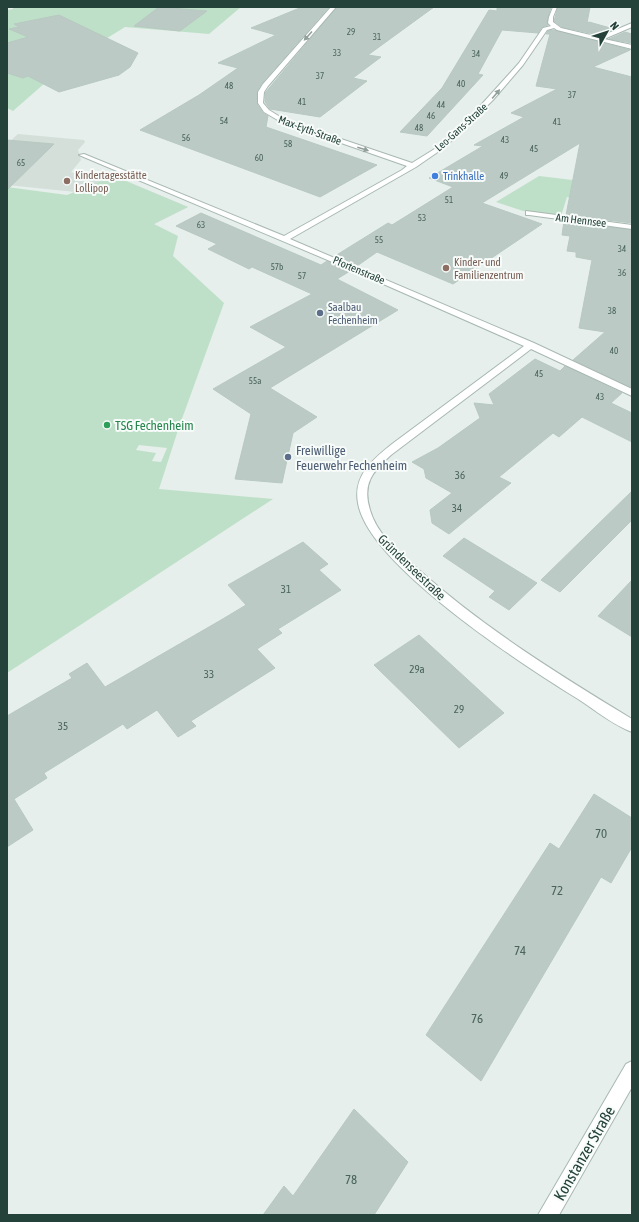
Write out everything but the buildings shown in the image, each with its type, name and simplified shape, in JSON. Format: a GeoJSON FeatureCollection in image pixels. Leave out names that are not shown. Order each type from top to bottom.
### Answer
{"type":"FeatureCollection","features":[{"type":"Feature","properties":{"kind":"street","name":"Max-Eyth-Straße"},"geometry":{"type":"LineString","coordinates":[[334,7],[265,85],[261,92],[260,104],[263,109],[283,121],[414,166]]}},
{"type":"Feature","properties":{"kind":"street"},"geometry":{"type":"LineString","coordinates":[[555,7],[551,18],[552,23],[555,26],[568,31],[632,47]]}},
{"type":"Feature","properties":{"kind":"street"},"geometry":{"type":"LineString","coordinates":[[599,38],[632,25]]}},
{"type":"Feature","properties":{"kind":"street","name":"Leo-Gans-Straße"},"geometry":{"type":"LineString","coordinates":[[285,240],[414,166],[443,146],[491,99],[521,64],[545,29],[555,26]]}},
{"type":"Feature","properties":{"kind":"street","name":"Pfortenstraße"},"geometry":{"type":"LineString","coordinates":[[82,155],[531,345],[632,393]]}},
{"type":"Feature","properties":{"kind":"street","name":"Am Hennsee"},"geometry":{"type":"LineString","coordinates":[[530,213],[632,226]]}},
{"type":"Feature","properties":{"kind":"street","name":"Gründenseestraße"},"geometry":{"type":"LineString","coordinates":[[531,345],[394,448],[367,475],[362,491],[362,502],[368,520],[379,536],[416,574],[457,610],[532,664],[632,726]]}},
{"type":"Feature","properties":{"kind":"street","name":"Konstanzer Straße"},"geometry":{"type":"LineString","coordinates":[[548,1215],[632,1070]]}},
{"type":"Feature","properties":{"kind":"shaded area","name":"Kindertagesstätte Lollipop"},"geometry":{"type":"Polygon","coordinates":[[[18,134],[84,140],[85,142],[78,150],[81,160],[71,172],[83,177],[114,176],[188,207],[154,224],[85,193],[7,185],[7,144],[18,134]]]}},
{"type":"Feature","properties":{"kind":"green space"},"geometry":{"type":"Polygon","coordinates":[[[13,7],[241,7],[209,34],[125,27],[70,61],[13,111],[7,108],[7,10],[13,9],[13,7]]]}},
{"type":"Feature","properties":{"kind":"green space"},"geometry":{"type":"Polygon","coordinates":[[[114,176],[188,207],[154,224],[178,236],[173,256],[224,303],[179,427],[159,489],[273,499],[7,673],[7,187],[67,195],[114,176]],[[139,445],[136,450],[156,453],[152,461],[161,462],[167,448],[139,445]]]}},
{"type":"Feature","properties":{"kind":"green space"},"geometry":{"type":"Polygon","coordinates":[[[539,176],[581,181],[577,199],[567,197],[561,216],[523,211],[496,202],[539,176]]]}},
{"type":"Feature","properties":{"kind":"place","name":"Trinkhalle"},"geometry":{"type":"Point","coordinates":[435,176]}},
{"type":"Feature","properties":{"kind":"place","name":"Kindertagesstätte Lollipop"},"geometry":{"type":"Point","coordinates":[67,181]}},
{"type":"Feature","properties":{"kind":"place","name":"Kinder- und Familienzentrum"},"geometry":{"type":"Point","coordinates":[446,268]}},
{"type":"Feature","properties":{"kind":"place","name":"Saalbau Fechenheim"},"geometry":{"type":"Point","coordinates":[320,313]}},
{"type":"Feature","properties":{"kind":"place","name":"TSG Fechenheim"},"geometry":{"type":"Point","coordinates":[107,425]}},
{"type":"Feature","properties":{"kind":"place","name":"Freiwillige Feuerwehr Fechenheim"},"geometry":{"type":"Point","coordinates":[288,457]}}]}
